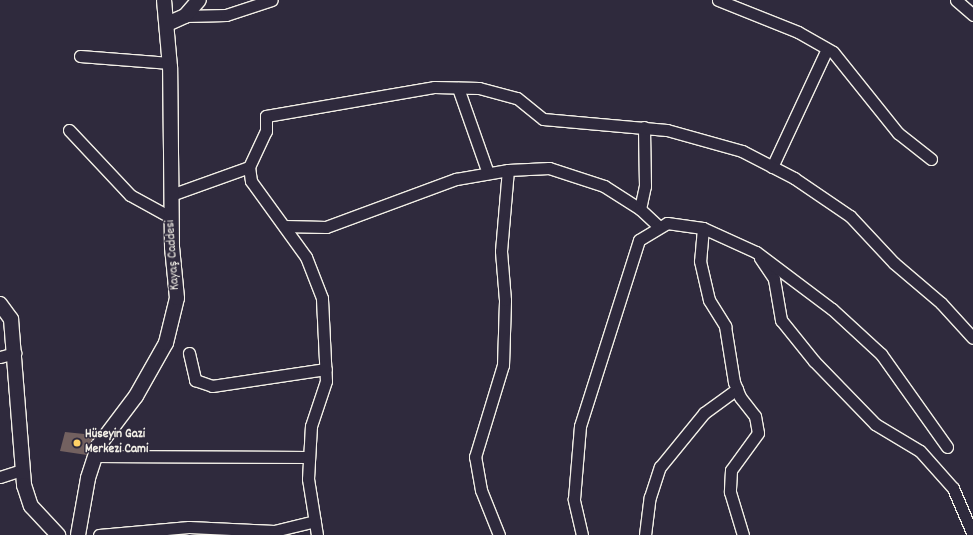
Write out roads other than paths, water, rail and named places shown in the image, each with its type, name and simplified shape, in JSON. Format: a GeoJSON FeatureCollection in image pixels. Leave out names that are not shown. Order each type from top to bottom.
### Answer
{"type":"FeatureCollection","features":[{"type":"Feature","properties":{"kind":"street","name":"Kayaş Caddesi"},"geometry":{"type":"LineString","coordinates":[[78,535],[95,456],[99,445],[136,396],[166,343],[177,298],[171,195],[170,62],[164,0]]}},
{"type":"Feature","properties":{"kind":"street"},"geometry":{"type":"LineString","coordinates":[[185,16],[199,0]]}},
{"type":"Feature","properties":{"kind":"street"},"geometry":{"type":"LineString","coordinates":[[167,24],[185,16],[226,15],[272,0]]}},
{"type":"Feature","properties":{"kind":"street"},"geometry":{"type":"LineString","coordinates":[[718,0],[798,32],[827,49],[898,133],[931,159]]}},
{"type":"Feature","properties":{"kind":"street"},"geometry":{"type":"LineString","coordinates":[[956,0],[973,15]]}},
{"type":"Feature","properties":{"kind":"street"},"geometry":{"type":"LineString","coordinates":[[772,167],[827,49]]}},
{"type":"Feature","properties":{"kind":"street"},"geometry":{"type":"LineString","coordinates":[[80,56],[170,62]]}},
{"type":"Feature","properties":{"kind":"street"},"geometry":{"type":"LineString","coordinates":[[458,88],[488,173]]}},
{"type":"Feature","properties":{"kind":"street"},"geometry":{"type":"LineString","coordinates":[[317,535],[308,479],[311,426],[326,381],[322,298],[306,258],[251,181],[248,167],[266,131],[266,116],[397,92],[479,88],[517,98],[543,119],[644,127],[742,151],[772,167],[850,216],[894,263],[941,303],[973,338]]}},
{"type":"Feature","properties":{"kind":"street"},"geometry":{"type":"LineString","coordinates":[[640,209],[645,186],[644,127]]}},
{"type":"Feature","properties":{"kind":"street"},"geometry":{"type":"LineString","coordinates":[[69,130],[130,195],[172,218]]}},
{"type":"Feature","properties":{"kind":"street"},"geometry":{"type":"LineString","coordinates":[[171,195],[248,167]]}},
{"type":"Feature","properties":{"kind":"street"},"geometry":{"type":"LineString","coordinates":[[284,226],[326,227],[456,179],[508,170],[549,168],[604,186],[640,209],[660,227]]}},
{"type":"Feature","properties":{"kind":"street"},"geometry":{"type":"LineString","coordinates":[[499,535],[481,490],[475,457],[503,365],[505,300],[501,251],[508,170]]}},
{"type":"Feature","properties":{"kind":"street"},"geometry":{"type":"LineString","coordinates":[[582,535],[574,499],[580,426],[639,240],[667,223],[703,228],[756,252],[832,309],[881,354],[947,447]]}},
{"type":"Feature","properties":{"kind":"street"},"geometry":{"type":"LineString","coordinates":[[703,228],[700,261],[709,300],[725,326],[737,389],[755,416],[758,433],[731,470],[730,492],[743,535]]}},
{"type":"Feature","properties":{"kind":"street"},"geometry":{"type":"LineString","coordinates":[[756,252],[774,279],[781,320],[814,361],[875,424],[920,451],[949,482],[973,535]]}},
{"type":"Feature","properties":{"kind":"street"},"geometry":{"type":"LineString","coordinates":[[0,304],[11,319],[15,354],[22,470],[30,506],[58,535]]}},
{"type":"Feature","properties":{"kind":"street"},"geometry":{"type":"LineString","coordinates":[[189,353],[195,380],[212,386],[326,369]]}},
{"type":"Feature","properties":{"kind":"street"},"geometry":{"type":"LineString","coordinates":[[0,357],[15,354]]}},
{"type":"Feature","properties":{"kind":"street"},"geometry":{"type":"LineString","coordinates":[[645,535],[650,497],[660,467],[704,413],[737,389]]}},
{"type":"Feature","properties":{"kind":"street"},"geometry":{"type":"LineString","coordinates":[[95,456],[309,457]]}},
{"type":"Feature","properties":{"kind":"street"},"geometry":{"type":"LineString","coordinates":[[0,477],[22,470]]}},
{"type":"Feature","properties":{"kind":"street"},"geometry":{"type":"LineString","coordinates":[[99,535],[189,527],[274,531],[315,521]]}},
{"type":"Feature","properties":{"kind":"place","name":"Hüseyin Gazi Merkezi Cami"},"geometry":{"type":"Point","coordinates":[77,443]}}]}
